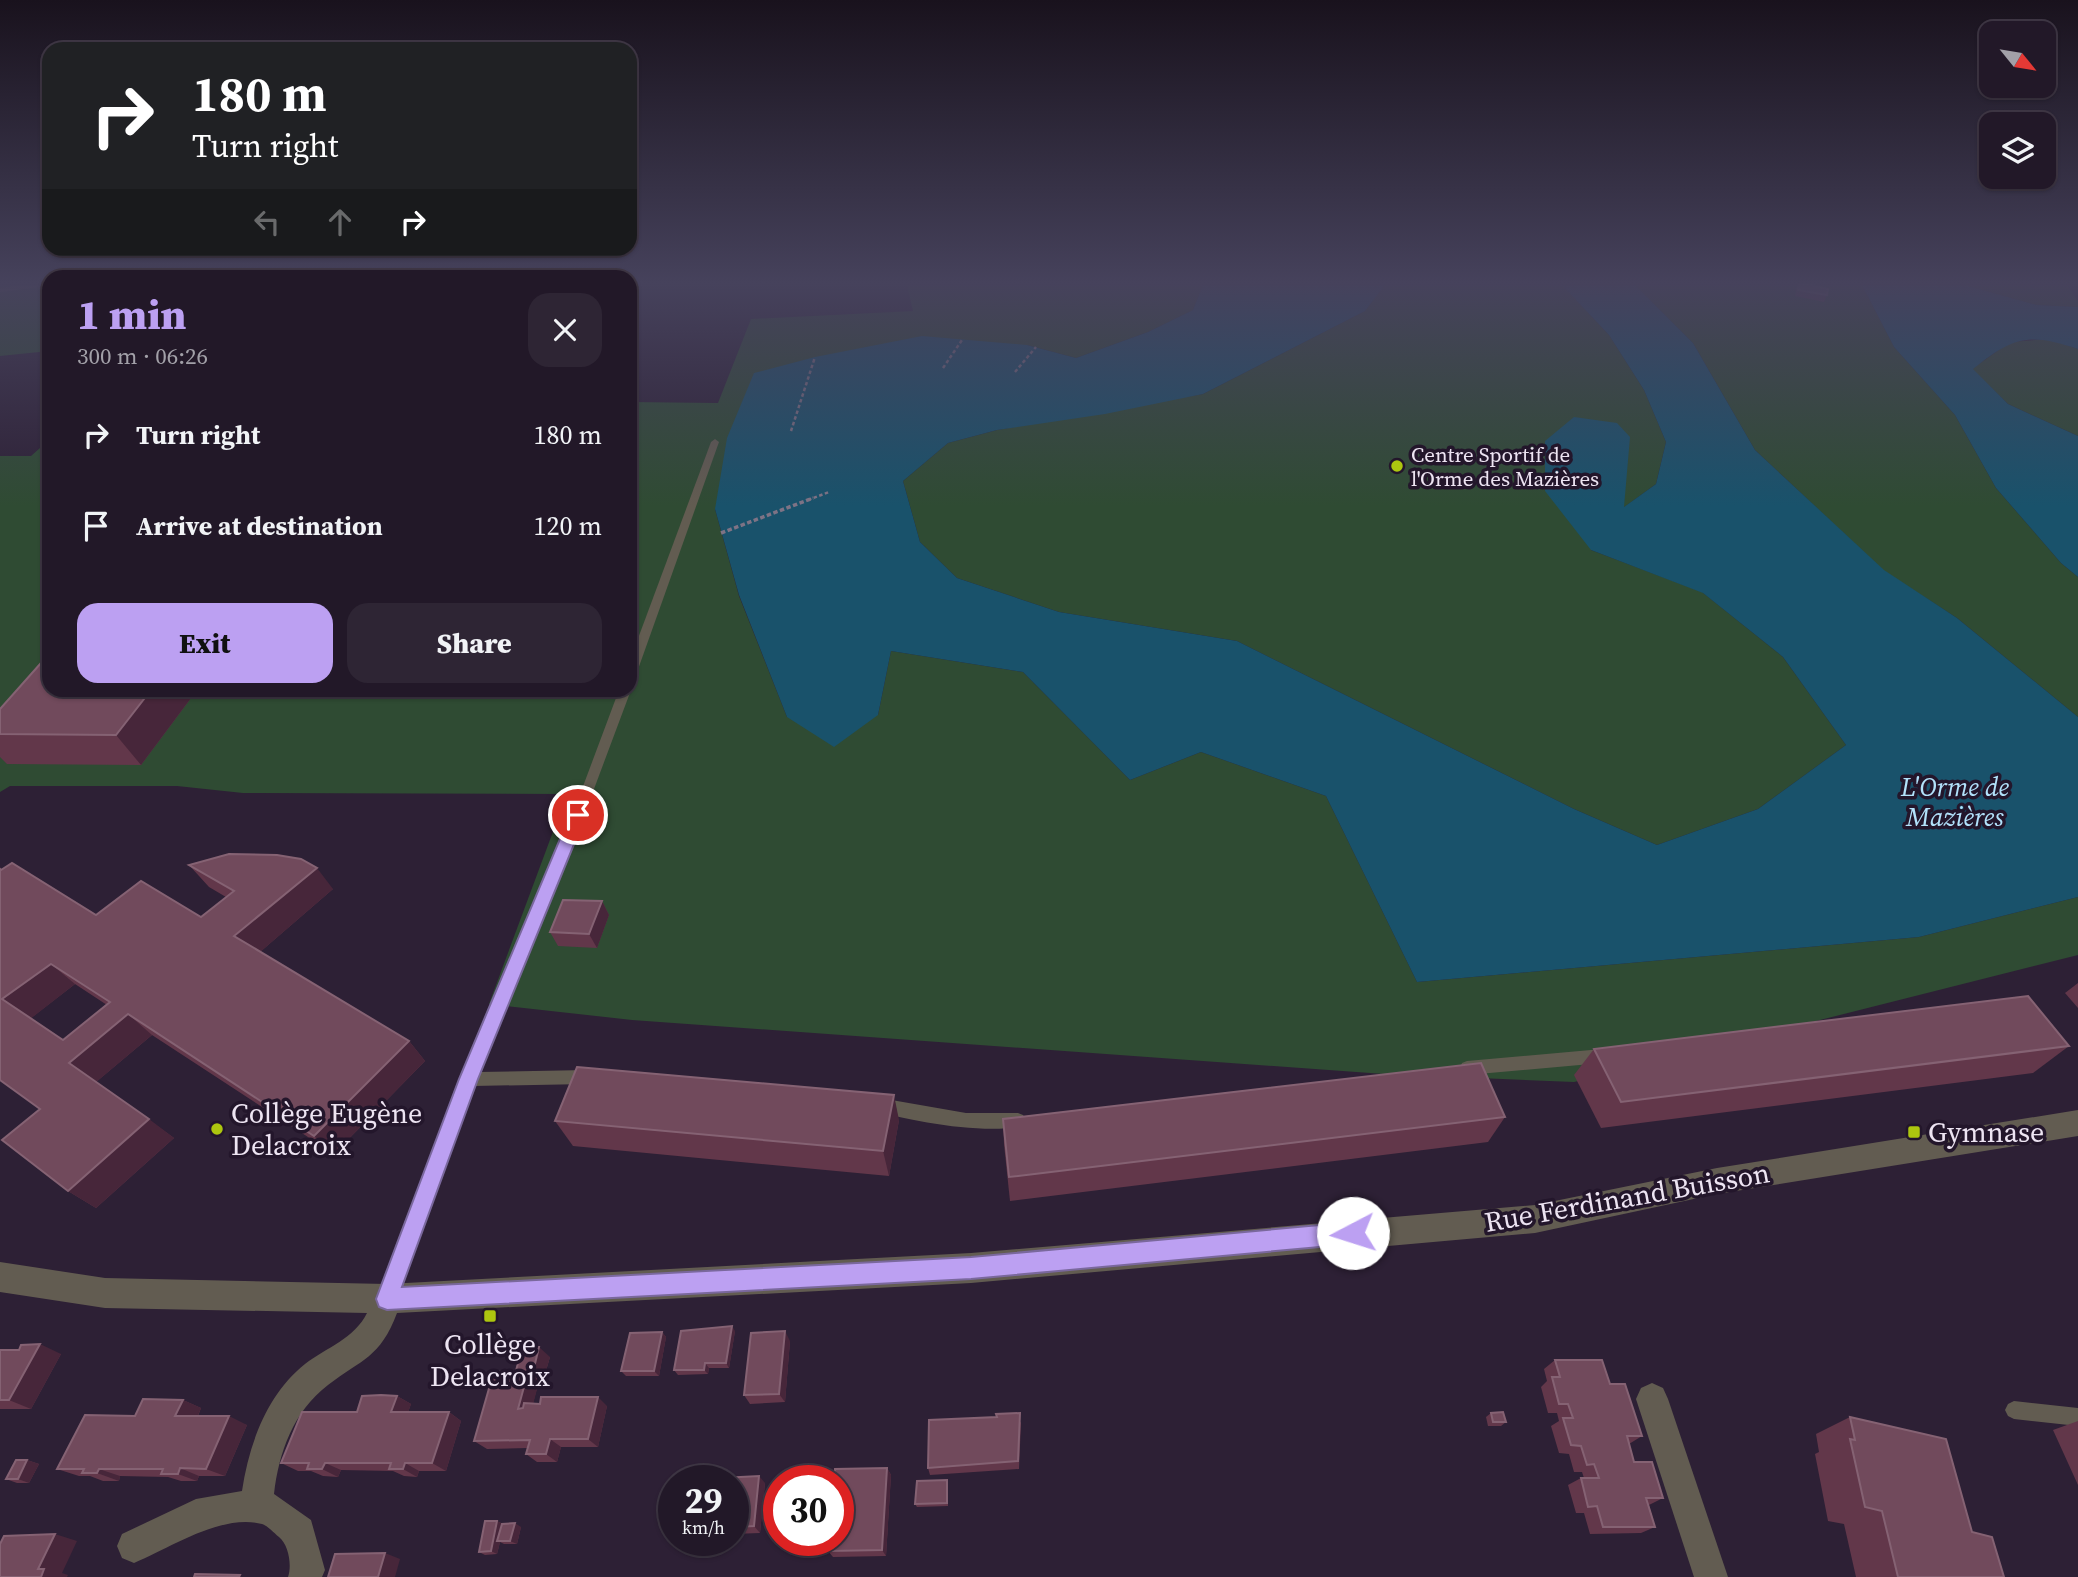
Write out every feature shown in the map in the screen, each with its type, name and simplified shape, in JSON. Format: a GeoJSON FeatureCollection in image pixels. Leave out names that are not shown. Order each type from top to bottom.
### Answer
{"type":"FeatureCollection","features":[{"type":"Feature","properties":{"kind":"street","name":"Rue Ferdinand Buisson"},"geometry":{"type":"LineString","coordinates":[[0,1277],[106,1293],[387,1299],[971,1268],[1535,1219],[1717,1181],[2078,1123]]}},
{"type":"Feature","properties":{"kind":"street"},"geometry":{"type":"LineString","coordinates":[[256,1508],[260,1468],[267,1441],[286,1409],[308,1382],[375,1330],[387,1299]]}},
{"type":"Feature","properties":{"kind":"street"},"geometry":{"type":"LineString","coordinates":[[1652,1399],[1711,1577]]}},
{"type":"Feature","properties":{"kind":"street"},"geometry":{"type":"LineString","coordinates":[[134,1546],[196,1516],[236,1507],[269,1508],[299,1532],[308,1570],[305,1577]]}},
{"type":"Feature","properties":{"kind":"lane"},"geometry":{"type":"LineString","coordinates":[[637,657],[715,442]]}},
{"type":"Feature","properties":{"kind":"lane"},"geometry":{"type":"LineString","coordinates":[[387,1299],[468,1079],[588,789],[622,697]]}},
{"type":"Feature","properties":{"kind":"lane"},"geometry":{"type":"LineString","coordinates":[[1453,1070],[1614,1055]]}},
{"type":"Feature","properties":{"kind":"lane"},"geometry":{"type":"LineString","coordinates":[[468,1079],[608,1077]]}},
{"type":"Feature","properties":{"kind":"lane"},"geometry":{"type":"LineString","coordinates":[[864,1101],[954,1120],[1000,1123],[1041,1117]]}},
{"type":"Feature","properties":{"kind":"lane"},"geometry":{"type":"LineString","coordinates":[[2014,1410],[2078,1417]]}},
{"type":"Feature","properties":{"kind":"path"},"geometry":{"type":"LineString","coordinates":[[791,431],[814,359]]}},
{"type":"Feature","properties":{"kind":"path"},"geometry":{"type":"LineString","coordinates":[[943,368],[949,359]]}},
{"type":"Feature","properties":{"kind":"path"},"geometry":{"type":"LineString","coordinates":[[1015,372],[1026,359]]}},
{"type":"Feature","properties":{"kind":"path"},"geometry":{"type":"LineString","coordinates":[[721,533],[829,492]]}},
{"type":"Feature","properties":{"kind":"green space"},"geometry":{"type":"Polygon","coordinates":[[[735,359],[1001,359],[715,509],[739,596],[787,717],[878,715],[891,651],[1023,672],[1130,780],[1201,752],[1326,796],[1417,982],[1919,937],[2078,897],[2078,955],[1574,1082],[1384,1074],[632,1020],[489,1004],[567,794],[243,793],[177,786],[10,786],[0,792],[0,456],[31,456],[42,446],[42,697],[637,697],[637,402],[718,403],[735,359]]]}},
{"type":"Feature","properties":{"kind":"green space"},"geometry":{"type":"Polygon","coordinates":[[[1272,359],[1624,359],[1644,390],[1666,442],[1656,484],[1623,508],[1591,550],[1702,592],[1783,657],[1846,745],[1758,809],[1657,845],[1574,809],[1237,641],[1059,612],[957,578],[920,542],[903,481],[948,443],[997,430],[1203,394],[1272,359]]]}},
{"type":"Feature","properties":{"kind":"green space"},"geometry":{"type":"Polygon","coordinates":[[[1702,359],[1904,359],[1955,415],[1996,488],[2061,563],[2078,577],[2078,717],[1957,618],[1884,571],[1755,450],[1702,359]]]}},
{"type":"Feature","properties":{"kind":"green space"},"geometry":{"type":"Polygon","coordinates":[[[1987,359],[2078,359],[2078,436],[2008,404],[1972,369],[1987,359]]]}},
{"type":"Feature","properties":{"kind":"water","name":"L'Orme de Mazières"},"geometry":{"type":"Polygon","coordinates":[[[809,359],[1272,359],[1203,394],[1105,414],[997,430],[948,443],[903,481],[920,542],[957,578],[1059,612],[1237,641],[1574,809],[1657,845],[1758,809],[1846,745],[1783,657],[1703,593],[1591,550],[1545,491],[1545,441],[1574,417],[1617,423],[1630,437],[1624,507],[1656,484],[1666,442],[1644,390],[1624,359],[1702,359],[1755,450],[1884,570],[1957,618],[2078,717],[2078,897],[1919,937],[1417,982],[1326,796],[1201,752],[1130,780],[1023,672],[891,651],[878,715],[834,747],[787,717],[739,595],[715,509],[727,438],[754,373],[809,359]]]}},
{"type":"Feature","properties":{"kind":"water"},"geometry":{"type":"Polygon","coordinates":[[[1904,359],[1987,359],[1973,369],[2008,404],[2078,436],[2078,577],[2061,563],[1996,488],[1955,415],[1904,359]]]}},
{"type":"Feature","properties":{"kind":"building"},"geometry":{"type":"Polygon","coordinates":[[[42,662],[42,697],[146,697],[116,735],[0,734],[0,709],[42,662]]]}},
{"type":"Feature","properties":{"kind":"building"},"geometry":{"type":"Polygon","coordinates":[[[229,854],[277,855],[301,859],[317,868],[234,936],[409,1041],[314,1136],[128,1014],[69,1063],[149,1119],[68,1191],[2,1140],[40,1109],[0,1080],[0,869],[12,863],[96,915],[141,881],[201,917],[234,891],[189,865],[229,854]],[[51,964],[2,999],[63,1040],[110,1002],[51,964]]]}},
{"type":"Feature","properties":{"kind":"building"},"geometry":{"type":"Polygon","coordinates":[[[563,900],[602,901],[589,934],[550,932],[563,900]]]}},
{"type":"Feature","properties":{"kind":"building"},"geometry":{"type":"Polygon","coordinates":[[[2028,996],[2069,1046],[1621,1102],[1594,1049],[2028,996]]]}},
{"type":"Feature","properties":{"kind":"building"},"geometry":{"type":"Polygon","coordinates":[[[1481,1063],[1505,1117],[1009,1177],[1003,1119],[1481,1063]]]}},
{"type":"Feature","properties":{"kind":"building"},"geometry":{"type":"Polygon","coordinates":[[[577,1067],[894,1095],[883,1151],[555,1121],[577,1067]]]}},
{"type":"Feature","properties":{"kind":"building"},"geometry":{"type":"Polygon","coordinates":[[[732,1326],[726,1363],[705,1363],[704,1370],[674,1370],[681,1331],[732,1326]]]}},
{"type":"Feature","properties":{"kind":"building"},"geometry":{"type":"Polygon","coordinates":[[[785,1331],[779,1394],[744,1395],[751,1333],[785,1331]]]}},
{"type":"Feature","properties":{"kind":"building"},"geometry":{"type":"Polygon","coordinates":[[[662,1332],[654,1371],[621,1371],[630,1333],[662,1332]]]}},
{"type":"Feature","properties":{"kind":"building"},"geometry":{"type":"Polygon","coordinates":[[[40,1344],[9,1400],[0,1400],[0,1350],[19,1350],[21,1345],[40,1344]]]}},
{"type":"Feature","properties":{"kind":"building"},"geometry":{"type":"Polygon","coordinates":[[[522,1347],[539,1347],[533,1372],[528,1372],[518,1409],[523,1408],[524,1403],[540,1404],[541,1397],[598,1397],[588,1439],[550,1439],[546,1454],[526,1454],[530,1440],[474,1441],[494,1371],[516,1371],[522,1347]]]}},
{"type":"Feature","properties":{"kind":"building"},"geometry":{"type":"Polygon","coordinates":[[[1555,1360],[1602,1360],[1610,1384],[1625,1384],[1642,1436],[1627,1436],[1634,1462],[1652,1462],[1663,1498],[1646,1498],[1655,1527],[1603,1527],[1597,1506],[1588,1507],[1581,1478],[1599,1478],[1594,1464],[1587,1465],[1581,1446],[1571,1445],[1563,1418],[1573,1418],[1568,1404],[1559,1404],[1552,1377],[1560,1377],[1555,1360]]]}},
{"type":"Feature","properties":{"kind":"building"},"geometry":{"type":"Polygon","coordinates":[[[362,1396],[397,1396],[391,1412],[449,1412],[432,1463],[405,1463],[403,1469],[389,1469],[391,1463],[325,1463],[322,1469],[307,1469],[309,1463],[281,1463],[302,1412],[357,1412],[362,1396]]]}},
{"type":"Feature","properties":{"kind":"building"},"geometry":{"type":"Polygon","coordinates":[[[143,1399],[183,1400],[175,1416],[229,1416],[206,1469],[180,1468],[178,1474],[161,1474],[163,1469],[99,1469],[97,1473],[82,1473],[84,1469],[57,1469],[85,1415],[135,1416],[143,1399]]]}},
{"type":"Feature","properties":{"kind":"building"},"geometry":{"type":"Polygon","coordinates":[[[1503,1412],[1506,1422],[1493,1422],[1491,1413],[1503,1412]]]}},
{"type":"Feature","properties":{"kind":"building"},"geometry":{"type":"Polygon","coordinates":[[[1020,1413],[1018,1461],[928,1468],[929,1420],[997,1417],[996,1414],[1020,1413]]]}},
{"type":"Feature","properties":{"kind":"building"},"geometry":{"type":"Polygon","coordinates":[[[1850,1417],[1946,1439],[1972,1532],[1992,1537],[2004,1577],[1898,1577],[1882,1511],[1865,1507],[1850,1439],[1855,1440],[1850,1417]]]}},
{"type":"Feature","properties":{"kind":"building"},"geometry":{"type":"Polygon","coordinates":[[[16,1460],[27,1460],[18,1479],[6,1479],[16,1460]]]}},
{"type":"Feature","properties":{"kind":"building"},"geometry":{"type":"Polygon","coordinates":[[[887,1468],[882,1550],[854,1551],[854,1469],[887,1468]]]}},
{"type":"Feature","properties":{"kind":"building"},"geometry":{"type":"Polygon","coordinates":[[[759,1476],[754,1526],[749,1526],[749,1477],[759,1476]]]}},
{"type":"Feature","properties":{"kind":"building"},"geometry":{"type":"Polygon","coordinates":[[[947,1480],[947,1503],[915,1504],[917,1481],[947,1480]]]}},
{"type":"Feature","properties":{"kind":"building"},"geometry":{"type":"Polygon","coordinates":[[[485,1521],[497,1521],[491,1551],[479,1552],[485,1521]]]}},
{"type":"Feature","properties":{"kind":"building"},"geometry":{"type":"Polygon","coordinates":[[[515,1523],[510,1541],[497,1541],[502,1524],[515,1523]]]}},
{"type":"Feature","properties":{"kind":"building"},"geometry":{"type":"Polygon","coordinates":[[[55,1534],[38,1569],[44,1569],[41,1577],[0,1577],[0,1544],[4,1536],[55,1534]]]}},
{"type":"Feature","properties":{"kind":"building"},"geometry":{"type":"Polygon","coordinates":[[[385,1553],[378,1577],[328,1577],[335,1554],[385,1553]]]}},
{"type":"Feature","properties":{"kind":"building"},"geometry":{"type":"Polygon","coordinates":[[[195,1574],[240,1575],[194,1577],[195,1574]]]}},
{"type":"Feature","properties":{"kind":"place","name":"Centre Sportif de l'Orme des Mazières"},"geometry":{"type":"Point","coordinates":[1397,466]}},
{"type":"Feature","properties":{"kind":"place","name":"Collège Eugène Delacroix"},"geometry":{"type":"Point","coordinates":[217,1129]}},
{"type":"Feature","properties":{"kind":"place","name":"Gymnase"},"geometry":{"type":"Point","coordinates":[1914,1132]}},
{"type":"Feature","properties":{"kind":"place","name":"Collège Delacroix"},"geometry":{"type":"Point","coordinates":[490,1316]}},
{"type":"Feature","properties":{"kind":"route"},"geometry":{"type":"LineString","coordinates":[[578,815],[468,1079],[387,1299],[971,1268],[1353,1233]]}}]}
